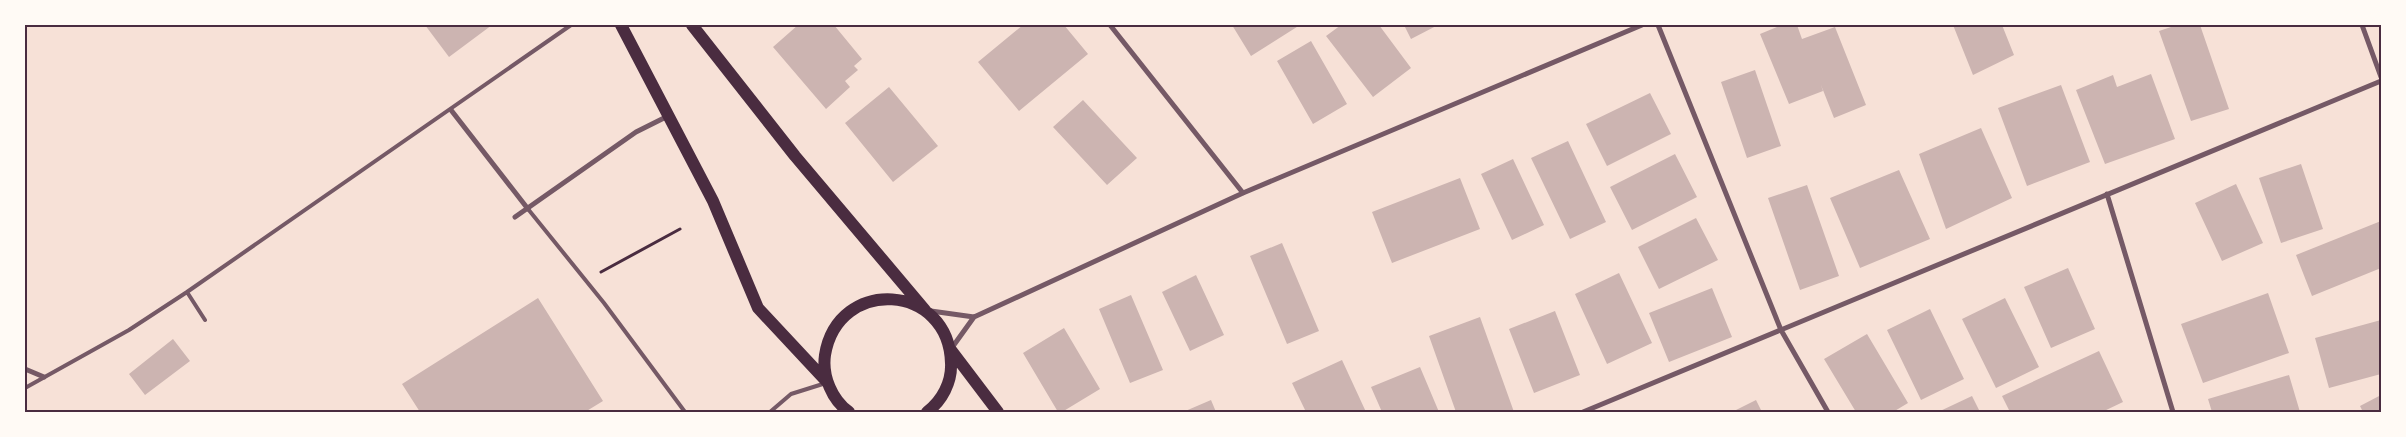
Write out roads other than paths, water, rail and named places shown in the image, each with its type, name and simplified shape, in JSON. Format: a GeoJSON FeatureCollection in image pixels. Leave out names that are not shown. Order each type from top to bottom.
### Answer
{"type":"FeatureCollection","features":[{"type":"Feature","properties":{"kind":"main road"},"geometry":{"type":"LineString","coordinates":[[621,25],[713,201],[758,308],[828,383],[836,398],[849,412]]}},
{"type":"Feature","properties":{"kind":"main road"},"geometry":{"type":"LineString","coordinates":[[692,25],[795,156],[925,310],[937,321],[946,335],[951,350],[951,370],[946,390],[927,412]]}},
{"type":"Feature","properties":{"kind":"main road"},"geometry":{"type":"LineString","coordinates":[[828,383],[824,363],[827,343],[836,325],[850,311],[868,302],[888,298],[908,301],[925,310]]}},
{"type":"Feature","properties":{"kind":"main road"},"geometry":{"type":"LineString","coordinates":[[951,350],[998,412]]}},
{"type":"Feature","properties":{"kind":"street"},"geometry":{"type":"LineString","coordinates":[[1110,25],[1243,193]]}},
{"type":"Feature","properties":{"kind":"street"},"geometry":{"type":"LineString","coordinates":[[951,350],[974,317],[1243,193],[1642,25]]}},
{"type":"Feature","properties":{"kind":"street"},"geometry":{"type":"LineString","coordinates":[[1658,25],[1781,330],[1828,412]]}},
{"type":"Feature","properties":{"kind":"street"},"geometry":{"type":"LineString","coordinates":[[1583,412],[2381,79],[2362,25]]}},
{"type":"Feature","properties":{"kind":"street"},"geometry":{"type":"LineString","coordinates":[[451,110],[528,209]]}},
{"type":"Feature","properties":{"kind":"street"},"geometry":{"type":"LineString","coordinates":[[515,217],[636,132],[669,116]]}},
{"type":"Feature","properties":{"kind":"street"},"geometry":{"type":"LineString","coordinates":[[2106,194],[2173,412]]}},
{"type":"Feature","properties":{"kind":"street"},"geometry":{"type":"LineString","coordinates":[[925,310],[974,317]]}},
{"type":"Feature","properties":{"kind":"street"},"geometry":{"type":"LineString","coordinates":[[25,370],[44,377]]}},
{"type":"Feature","properties":{"kind":"lane"},"geometry":{"type":"LineString","coordinates":[[25,388],[129,330],[187,292],[571,25]]}},
{"type":"Feature","properties":{"kind":"lane"},"geometry":{"type":"LineString","coordinates":[[528,209],[586,281],[685,412]]}},
{"type":"Feature","properties":{"kind":"lane"},"geometry":{"type":"LineString","coordinates":[[187,292],[205,320]]}},
{"type":"Feature","properties":{"kind":"lane"},"geometry":{"type":"LineString","coordinates":[[770,412],[790,394],[828,383]]}}]}
